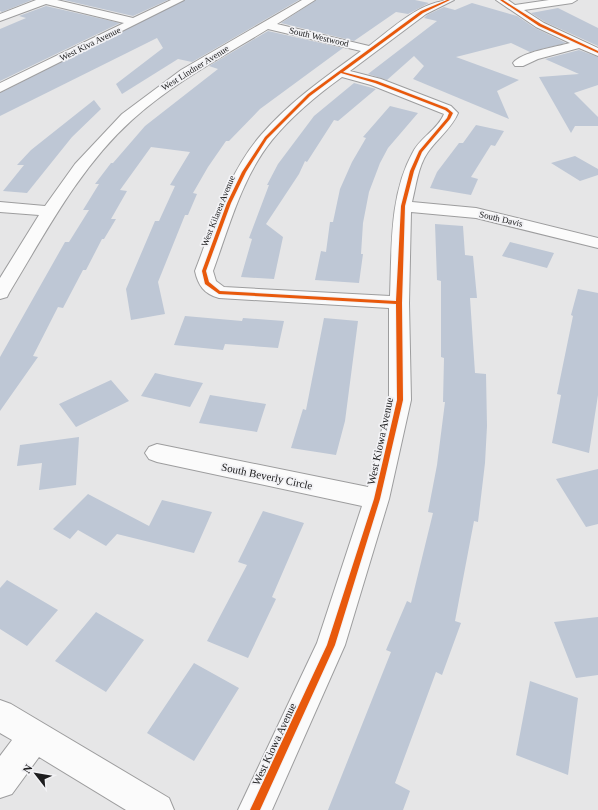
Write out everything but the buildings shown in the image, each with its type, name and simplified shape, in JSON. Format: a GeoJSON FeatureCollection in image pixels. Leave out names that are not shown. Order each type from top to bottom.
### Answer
{"type":"FeatureCollection","features":[{"type":"Feature","properties":{"kind":"street"},"geometry":{"type":"LineString","coordinates":[[0,18],[44,0],[134,22]]}},
{"type":"Feature","properties":{"kind":"street","name":"West Kiva Avenue"},"geometry":{"type":"LineString","coordinates":[[0,88],[179,0]]}},
{"type":"Feature","properties":{"kind":"street","name":"West Lindner Avenue"},"geometry":{"type":"LineString","coordinates":[[0,293],[50,211],[80,167],[127,117],[185,73],[310,0]]}},
{"type":"Feature","properties":{"kind":"street","name":"West Kilarea Avenue"},"geometry":{"type":"LineString","coordinates":[[399,303],[220,292],[207,283],[204,271],[230,203],[244,172],[266,138],[309,96],[340,72],[422,12],[449,0]]}},
{"type":"Feature","properties":{"kind":"street"},"geometry":{"type":"LineString","coordinates":[[501,0],[540,25],[598,52]]}},
{"type":"Feature","properties":{"kind":"street"},"geometry":{"type":"LineString","coordinates":[[514,8],[572,0]]}},
{"type":"Feature","properties":{"kind":"street","name":"South Westwood"},"geometry":{"type":"LineString","coordinates":[[266,25],[372,50]]}},
{"type":"Feature","properties":{"kind":"street"},"geometry":{"type":"LineString","coordinates":[[519,63],[534,56],[580,44]]}},
{"type":"Feature","properties":{"kind":"street","name":"West Kiowa Avenue"},"geometry":{"type":"LineString","coordinates":[[255,810],[331,645],[378,499],[400,400],[399,303],[403,206],[412,171],[420,152],[449,118],[450,113],[446,109],[390,87],[340,72]]}},
{"type":"Feature","properties":{"kind":"street","name":"South Davis"},"geometry":{"type":"LineString","coordinates":[[403,206],[476,213],[598,243]]}},
{"type":"Feature","properties":{"kind":"street"},"geometry":{"type":"LineString","coordinates":[[0,207],[50,211]]}},
{"type":"Feature","properties":{"kind":"street","name":"South Beverly Circle"},"geometry":{"type":"LineString","coordinates":[[157,453],[378,499]]}},
{"type":"Feature","properties":{"kind":"street"},"geometry":{"type":"LineString","coordinates":[[0,715],[34,737],[157,810]]}},
{"type":"Feature","properties":{"kind":"street"},"geometry":{"type":"LineString","coordinates":[[0,782],[34,737]]}},
{"type":"Feature","properties":{"kind":"cycle path"},"geometry":{"type":"LineString","coordinates":[[399,303],[219,292],[207,283],[204,271],[229,203],[244,172],[266,138],[309,95],[422,12],[449,0]]}},
{"type":"Feature","properties":{"kind":"cycle path"},"geometry":{"type":"LineString","coordinates":[[501,0],[540,25],[598,52]]}},
{"type":"Feature","properties":{"kind":"cycle path"},"geometry":{"type":"LineString","coordinates":[[255,810],[331,645],[377,499],[400,400],[399,303],[403,206],[412,171],[420,152],[449,118],[451,113],[446,109],[376,82],[340,72]]}}]}
